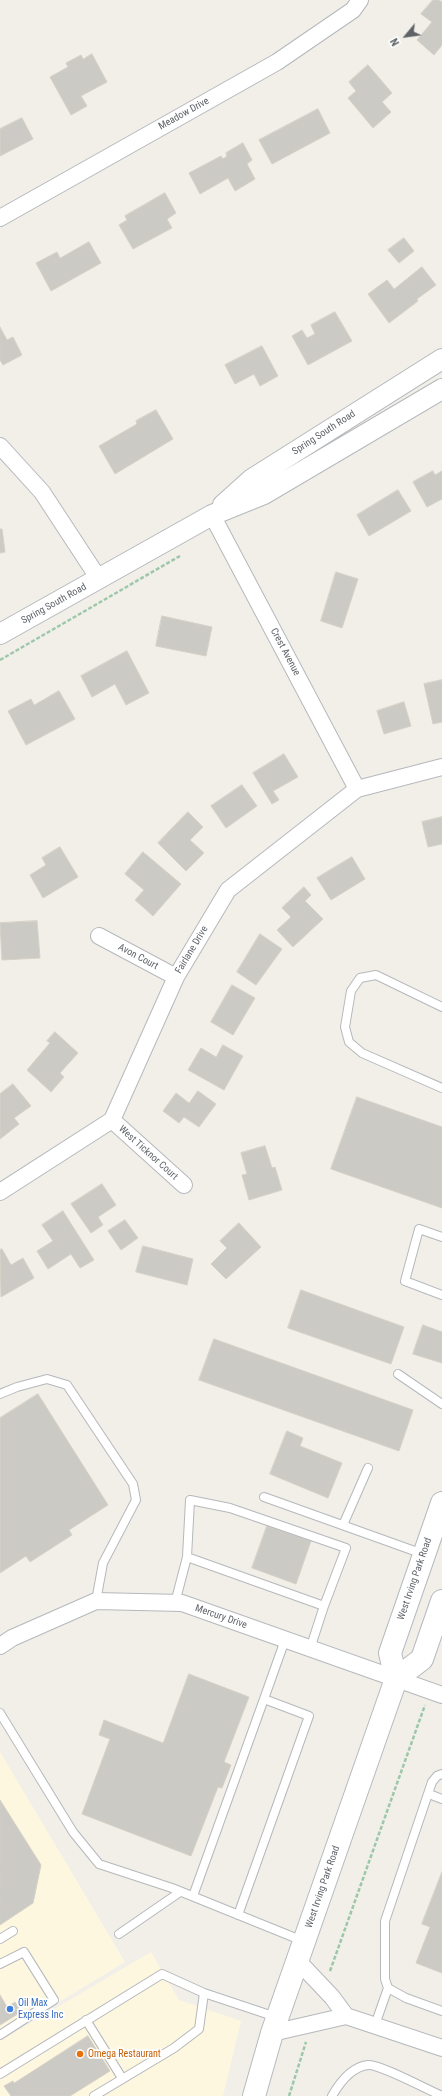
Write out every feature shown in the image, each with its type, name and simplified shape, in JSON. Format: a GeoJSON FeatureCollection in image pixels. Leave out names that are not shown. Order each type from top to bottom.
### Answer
{"type":"FeatureCollection","features":[{"type":"Feature","properties":{"kind":"main road","name":"West Irving Park Road"},"geometry":{"type":"LineString","coordinates":[[254,2096],[274,2025],[396,1679],[390,1653],[442,1503]]}},
{"type":"Feature","properties":{"kind":"main road"},"geometry":{"type":"LineString","coordinates":[[396,1679],[422,1659],[442,1601]]}},
{"type":"Feature","properties":{"kind":"street","name":"Meadow Drive"},"geometry":{"type":"LineString","coordinates":[[0,218],[277,62],[353,10],[360,0]]}},
{"type":"Feature","properties":{"kind":"street","name":"Spring South Road"},"geometry":{"type":"LineString","coordinates":[[212,515],[252,479],[442,359]]}},
{"type":"Feature","properties":{"kind":"street","name":"Spring South Road"},"geometry":{"type":"LineString","coordinates":[[0,634],[212,515],[264,494],[442,389]]}},
{"type":"Feature","properties":{"kind":"street"},"geometry":{"type":"LineString","coordinates":[[0,446],[42,492],[99,579]]}},
{"type":"Feature","properties":{"kind":"street","name":"Crest Avenue"},"geometry":{"type":"LineString","coordinates":[[212,515],[358,789]]}},
{"type":"Feature","properties":{"kind":"street","name":"Fairlane Drive"},"geometry":{"type":"LineString","coordinates":[[112,1120],[176,977],[228,890],[358,789],[442,767]]}},
{"type":"Feature","properties":{"kind":"street","name":"Avon Court"},"geometry":{"type":"LineString","coordinates":[[99,936],[176,977]]}},
{"type":"Feature","properties":{"kind":"street"},"geometry":{"type":"LineString","coordinates":[[0,1192],[112,1120]]}},
{"type":"Feature","properties":{"kind":"street","name":"West Ticknor Court"},"geometry":{"type":"LineString","coordinates":[[112,1120],[184,1185]]}},
{"type":"Feature","properties":{"kind":"street","name":"Mercury Drive"},"geometry":{"type":"LineString","coordinates":[[0,1646],[12,1638],[96,1601],[182,1603],[436,1693]]}},
{"type":"Feature","properties":{"kind":"street"},"geometry":{"type":"LineString","coordinates":[[300,1951],[324,1988],[346,2016]]}},
{"type":"Feature","properties":{"kind":"street"},"geometry":{"type":"LineString","coordinates":[[274,2025],[311,2025],[346,2016],[442,2048]]}},
{"type":"Feature","properties":{"kind":"lane"},"geometry":{"type":"LineString","coordinates":[[442,1007],[376,975],[360,978],[351,991],[345,1027],[349,1042],[362,1053],[442,1088]]}},
{"type":"Feature","properties":{"kind":"lane"},"geometry":{"type":"LineString","coordinates":[[442,1237],[419,1229],[405,1281],[442,1295]]}},
{"type":"Feature","properties":{"kind":"lane"},"geometry":{"type":"LineString","coordinates":[[398,1374],[442,1404]]}},
{"type":"Feature","properties":{"kind":"lane"},"geometry":{"type":"LineString","coordinates":[[0,1394],[17,1387],[47,1379],[67,1385],[133,1484],[136,1500],[103,1563],[96,1601]]}},
{"type":"Feature","properties":{"kind":"lane"},"geometry":{"type":"LineString","coordinates":[[343,1526],[368,1468]]}},
{"type":"Feature","properties":{"kind":"lane"},"geometry":{"type":"LineString","coordinates":[[264,1497],[424,1554]]}},
{"type":"Feature","properties":{"kind":"lane"},"geometry":{"type":"LineString","coordinates":[[175,1603],[186,1557],[190,1500],[230,1508],[346,1548],[324,1606],[310,1649]]}},
{"type":"Feature","properties":{"kind":"lane"},"geometry":{"type":"LineString","coordinates":[[186,1557],[324,1606]]}},
{"type":"Feature","properties":{"kind":"lane"},"geometry":{"type":"LineString","coordinates":[[193,1896],[285,1640]]}},
{"type":"Feature","properties":{"kind":"lane"},"geometry":{"type":"LineString","coordinates":[[238,1914],[309,1716],[264,1699]]}},
{"type":"Feature","properties":{"kind":"lane"},"geometry":{"type":"LineString","coordinates":[[0,1713],[73,1832],[99,1864],[193,1896],[238,1914],[300,1951]]}},
{"type":"Feature","properties":{"kind":"lane"},"geometry":{"type":"LineString","coordinates":[[375,2025],[388,1988],[385,1979],[385,1921],[432,1782],[437,1776],[442,1774]]}},
{"type":"Feature","properties":{"kind":"lane"},"geometry":{"type":"LineString","coordinates":[[429,1794],[442,1799]]}},
{"type":"Feature","properties":{"kind":"lane"},"geometry":{"type":"LineString","coordinates":[[119,1934],[180,1892]]}},
{"type":"Feature","properties":{"kind":"lane"},"geometry":{"type":"LineString","coordinates":[[0,1939],[13,1931]]}},
{"type":"Feature","properties":{"kind":"lane"},"geometry":{"type":"LineString","coordinates":[[0,1964],[24,1952],[54,2000],[0,2035]]}},
{"type":"Feature","properties":{"kind":"lane"},"geometry":{"type":"LineString","coordinates":[[0,2074],[162,1974],[274,2025]]}},
{"type":"Feature","properties":{"kind":"lane"},"geometry":{"type":"LineString","coordinates":[[388,1988],[406,1998],[442,2011]]}},
{"type":"Feature","properties":{"kind":"lane"},"geometry":{"type":"LineString","coordinates":[[94,2096],[174,2048],[199,2029],[204,1993]]}},
{"type":"Feature","properties":{"kind":"lane"},"geometry":{"type":"LineString","coordinates":[[86,2020],[122,2078]]}},
{"type":"Feature","properties":{"kind":"lane"},"geometry":{"type":"LineString","coordinates":[[332,2096],[342,2079],[359,2068],[369,2065],[393,2073],[442,2096]]}},
{"type":"Feature","properties":{"kind":"path"},"geometry":{"type":"LineString","coordinates":[[324,1988],[436,1693]]}},
{"type":"Feature","properties":{"kind":"path"},"geometry":{"type":"LineString","coordinates":[[289,2096],[311,2025]]}},
{"type":"Feature","properties":{"kind":"shaded area"},"geometry":{"type":"Polygon","coordinates":[[[0,1752],[125,1962],[0,2038],[0,1752]]]}},
{"type":"Feature","properties":{"kind":"shaded area"},"geometry":{"type":"Polygon","coordinates":[[[151,1952],[179,2000],[241,2021],[223,2096],[0,2096],[0,2041],[151,1952]]]}},
{"type":"Feature","properties":{"kind":"building"},"geometry":{"type":"Polygon","coordinates":[[[433,0],[439,0],[442,2],[442,45],[434,55],[417,40],[432,22],[421,14],[433,0]]]}},
{"type":"Feature","properties":{"kind":"building"},"geometry":{"type":"Polygon","coordinates":[[[92,54],[107,82],[81,96],[87,106],[71,115],[50,77],[68,67],[66,63],[81,55],[83,59],[92,54]]]}},
{"type":"Feature","properties":{"kind":"building"},"geometry":{"type":"Polygon","coordinates":[[[368,65],[392,93],[382,102],[391,112],[373,128],[348,98],[356,91],[349,82],[368,65]]]}},
{"type":"Feature","properties":{"kind":"building"},"geometry":{"type":"Polygon","coordinates":[[[318,109],[330,133],[272,164],[259,140],[318,109]]]}},
{"type":"Feature","properties":{"kind":"building"},"geometry":{"type":"Polygon","coordinates":[[[22,118],[33,139],[0,156],[0,129],[22,118]]]}},
{"type":"Feature","properties":{"kind":"building"},"geometry":{"type":"Polygon","coordinates":[[[243,143],[252,160],[247,164],[255,179],[235,191],[228,178],[200,194],[189,173],[221,156],[223,159],[227,156],[226,153],[243,143]]]}},
{"type":"Feature","properties":{"kind":"building"},"geometry":{"type":"Polygon","coordinates":[[[165,193],[176,213],[167,219],[172,228],[133,249],[119,225],[127,220],[125,216],[165,193]]]}},
{"type":"Feature","properties":{"kind":"building"},"geometry":{"type":"Polygon","coordinates":[[[404,238],[414,251],[399,263],[388,250],[404,238]]]}},
{"type":"Feature","properties":{"kind":"building"},"geometry":{"type":"Polygon","coordinates":[[[89,242],[101,263],[51,291],[36,263],[57,252],[60,258],[89,242]]]}},
{"type":"Feature","properties":{"kind":"building"},"geometry":{"type":"Polygon","coordinates":[[[422,267],[436,285],[389,323],[368,294],[387,280],[394,289],[422,267]]]}},
{"type":"Feature","properties":{"kind":"building"},"geometry":{"type":"Polygon","coordinates":[[[335,312],[352,341],[308,365],[292,336],[302,330],[307,338],[315,334],[311,325],[335,312]]]}},
{"type":"Feature","properties":{"kind":"building"},"geometry":{"type":"Polygon","coordinates":[[[0,327],[7,340],[13,337],[22,355],[3,365],[0,360],[0,327]]]}},
{"type":"Feature","properties":{"kind":"building"},"geometry":{"type":"Polygon","coordinates":[[[262,346],[278,376],[260,386],[254,374],[235,384],[225,365],[262,346]]]}},
{"type":"Feature","properties":{"kind":"building"},"geometry":{"type":"Polygon","coordinates":[[[156,410],[173,439],[115,474],[99,446],[137,424],[136,421],[156,410]]]}},
{"type":"Feature","properties":{"kind":"building"},"geometry":{"type":"Polygon","coordinates":[[[433,471],[435,475],[442,471],[442,499],[427,507],[413,482],[433,471]]]}},
{"type":"Feature","properties":{"kind":"building"},"geometry":{"type":"Polygon","coordinates":[[[398,490],[411,511],[369,536],[357,515],[398,490]]]}},
{"type":"Feature","properties":{"kind":"building"},"geometry":{"type":"Polygon","coordinates":[[[0,529],[2,529],[5,552],[0,553],[0,529]]]}},
{"type":"Feature","properties":{"kind":"building"},"geometry":{"type":"Polygon","coordinates":[[[336,572],[358,579],[342,628],[321,621],[336,572]]]}},
{"type":"Feature","properties":{"kind":"building"},"geometry":{"type":"Polygon","coordinates":[[[162,616],[212,627],[206,656],[156,646],[162,616]]]}},
{"type":"Feature","properties":{"kind":"building"},"geometry":{"type":"Polygon","coordinates":[[[127,651],[149,693],[126,705],[115,684],[92,697],[81,676],[127,651]]]}},
{"type":"Feature","properties":{"kind":"building"},"geometry":{"type":"Polygon","coordinates":[[[442,680],[442,722],[433,724],[424,684],[442,680]]]}},
{"type":"Feature","properties":{"kind":"building"},"geometry":{"type":"Polygon","coordinates":[[[59,691],[75,719],[26,745],[8,711],[31,699],[34,705],[59,691]]]}},
{"type":"Feature","properties":{"kind":"building"},"geometry":{"type":"Polygon","coordinates":[[[404,702],[411,726],[384,734],[377,711],[404,702]]]}},
{"type":"Feature","properties":{"kind":"building"},"geometry":{"type":"Polygon","coordinates":[[[284,754],[298,777],[273,791],[279,800],[272,804],[253,773],[284,754]]]}},
{"type":"Feature","properties":{"kind":"building"},"geometry":{"type":"Polygon","coordinates":[[[242,785],[257,806],[226,828],[211,806],[242,785]]]}},
{"type":"Feature","properties":{"kind":"building"},"geometry":{"type":"Polygon","coordinates":[[[188,812],[203,827],[190,840],[204,853],[186,871],[158,843],[188,812]]]}},
{"type":"Feature","properties":{"kind":"building"},"geometry":{"type":"Polygon","coordinates":[[[442,817],[442,844],[428,847],[422,822],[442,817]]]}},
{"type":"Feature","properties":{"kind":"building"},"geometry":{"type":"Polygon","coordinates":[[[60,847],[78,877],[43,898],[30,875],[46,865],[42,858],[60,847]]]}},
{"type":"Feature","properties":{"kind":"building"},"geometry":{"type":"Polygon","coordinates":[[[143,852],[181,884],[153,916],[135,900],[144,890],[125,874],[143,852]]]}},
{"type":"Feature","properties":{"kind":"building"},"geometry":{"type":"Polygon","coordinates":[[[352,857],[365,879],[331,900],[317,878],[352,857]]]}},
{"type":"Feature","properties":{"kind":"building"},"geometry":{"type":"Polygon","coordinates":[[[304,887],[311,895],[305,901],[323,919],[293,947],[277,930],[291,917],[282,908],[304,887]]]}},
{"type":"Feature","properties":{"kind":"building"},"geometry":{"type":"Polygon","coordinates":[[[37,921],[40,958],[2,960],[0,923],[37,921]]]}},
{"type":"Feature","properties":{"kind":"building"},"geometry":{"type":"Polygon","coordinates":[[[260,934],[282,949],[256,985],[237,972],[260,934]]]}},
{"type":"Feature","properties":{"kind":"building"},"geometry":{"type":"Polygon","coordinates":[[[232,985],[255,998],[233,1035],[211,1022],[232,985]]]}},
{"type":"Feature","properties":{"kind":"building"},"geometry":{"type":"Polygon","coordinates":[[[55,1032],[78,1053],[60,1073],[64,1077],[51,1092],[27,1070],[50,1043],[47,1041],[55,1032]]]}},
{"type":"Feature","properties":{"kind":"building"},"geometry":{"type":"Polygon","coordinates":[[[223,1045],[243,1056],[224,1090],[188,1070],[201,1048],[216,1057],[223,1045]]]}},
{"type":"Feature","properties":{"kind":"building"},"geometry":{"type":"Polygon","coordinates":[[[13,1084],[31,1106],[14,1118],[19,1124],[0,1139],[0,1094],[13,1084]]]}},
{"type":"Feature","properties":{"kind":"building"},"geometry":{"type":"Polygon","coordinates":[[[198,1091],[216,1104],[199,1127],[184,1117],[179,1123],[163,1111],[176,1093],[189,1103],[198,1091]]]}},
{"type":"Feature","properties":{"kind":"building"},"geometry":{"type":"Polygon","coordinates":[[[357,1097],[442,1127],[442,1208],[331,1169],[357,1097]]]}},
{"type":"Feature","properties":{"kind":"building"},"geometry":{"type":"Polygon","coordinates":[[[265,1146],[272,1168],[275,1167],[282,1190],[249,1200],[242,1175],[247,1174],[241,1153],[265,1146]]]}},
{"type":"Feature","properties":{"kind":"building"},"geometry":{"type":"Polygon","coordinates":[[[102,1184],[116,1205],[98,1217],[103,1225],[91,1233],[71,1204],[102,1184]]]}},
{"type":"Feature","properties":{"kind":"building"},"geometry":{"type":"Polygon","coordinates":[[[63,1211],[94,1260],[80,1268],[71,1254],[48,1269],[37,1251],[53,1241],[42,1225],[63,1211]]]}},
{"type":"Feature","properties":{"kind":"building"},"geometry":{"type":"Polygon","coordinates":[[[125,1220],[138,1238],[121,1250],[108,1231],[125,1220]]]}},
{"type":"Feature","properties":{"kind":"building"},"geometry":{"type":"Polygon","coordinates":[[[239,1223],[261,1247],[226,1279],[211,1264],[227,1248],[220,1241],[239,1223]]]}},
{"type":"Feature","properties":{"kind":"building"},"geometry":{"type":"Polygon","coordinates":[[[143,1246],[193,1259],[187,1285],[136,1272],[143,1246]]]}},
{"type":"Feature","properties":{"kind":"building"},"geometry":{"type":"Polygon","coordinates":[[[2,1249],[11,1265],[23,1258],[34,1278],[1,1297],[0,1250],[2,1249]]]}},
{"type":"Feature","properties":{"kind":"building"},"geometry":{"type":"Polygon","coordinates":[[[301,1290],[404,1327],[391,1364],[288,1328],[301,1290]]]}},
{"type":"Feature","properties":{"kind":"building"},"geometry":{"type":"Polygon","coordinates":[[[423,1325],[442,1332],[442,1363],[413,1354],[423,1325]]]}},
{"type":"Feature","properties":{"kind":"building"},"geometry":{"type":"Polygon","coordinates":[[[214,1339],[413,1410],[399,1451],[199,1380],[214,1339]]]}},
{"type":"Feature","properties":{"kind":"building"},"geometry":{"type":"Polygon","coordinates":[[[38,1394],[108,1505],[69,1530],[72,1535],[30,1562],[26,1556],[0,1573],[0,1418],[38,1394]]]}},
{"type":"Feature","properties":{"kind":"building"},"geometry":{"type":"Polygon","coordinates":[[[287,1431],[303,1438],[300,1446],[342,1463],[328,1498],[270,1474],[287,1431]]]}},
{"type":"Feature","properties":{"kind":"building"},"geometry":{"type":"Polygon","coordinates":[[[267,1526],[311,1541],[296,1584],[252,1568],[267,1526]]]}},
{"type":"Feature","properties":{"kind":"building"},"geometry":{"type":"Polygon","coordinates":[[[189,1674],[249,1697],[224,1762],[231,1765],[222,1788],[218,1787],[191,1856],[82,1814],[110,1739],[99,1735],[104,1720],[163,1743],[189,1674]]]}},
{"type":"Feature","properties":{"kind":"building"},"geometry":{"type":"Polygon","coordinates":[[[0,1800],[41,1865],[33,1903],[0,1925],[0,1800]]]}},
{"type":"Feature","properties":{"kind":"building"},"geometry":{"type":"Polygon","coordinates":[[[442,1872],[442,1973],[416,1963],[430,1927],[422,1924],[442,1872]]]}},
{"type":"Feature","properties":{"kind":"building","name":"Oil Max Express Inc"},"geometry":{"type":"Polygon","coordinates":[[[0,1995],[7,2007],[15,2002],[21,2012],[0,2025],[0,1995]]]}},
{"type":"Feature","properties":{"kind":"building","name":"Omega Restaurant"},"geometry":{"type":"Polygon","coordinates":[[[88,2036],[110,2071],[70,2096],[11,2096],[4,2086],[13,2081],[14,2083],[88,2036]]]}},
{"type":"Feature","properties":{"kind":"place","name":"Oil Max Express Inc"},"geometry":{"type":"Point","coordinates":[10,2009]}},
{"type":"Feature","properties":{"kind":"place","name":"Omega Restaurant"},"geometry":{"type":"Point","coordinates":[80,2054]}}]}
